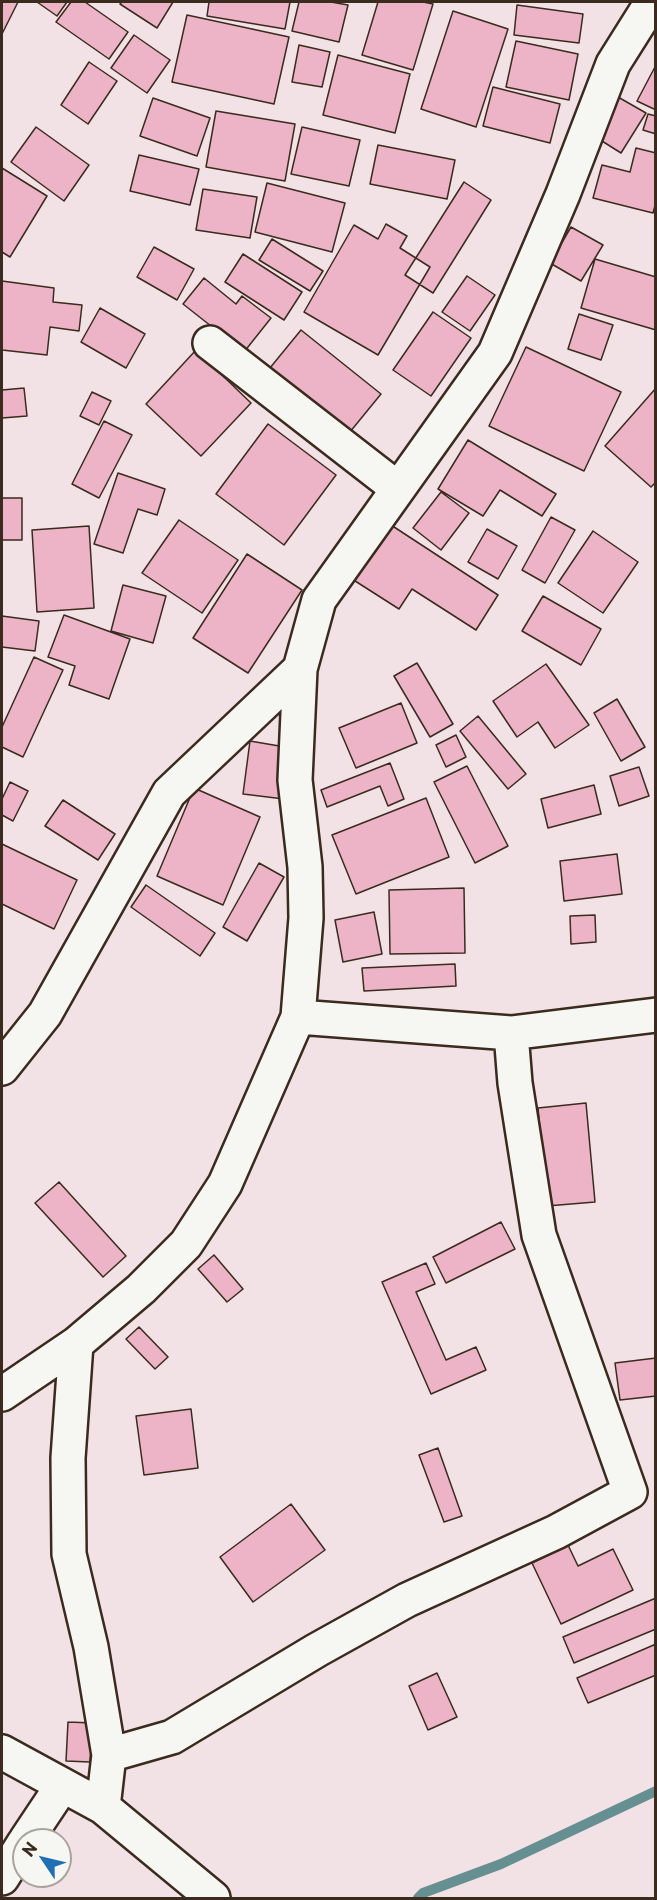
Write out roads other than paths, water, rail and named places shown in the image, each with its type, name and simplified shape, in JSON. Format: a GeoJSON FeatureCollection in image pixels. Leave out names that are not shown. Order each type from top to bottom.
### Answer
{"type":"FeatureCollection","features":[{"type":"Feature","properties":{"kind":"street"},"geometry":{"type":"LineString","coordinates":[[2,1394],[76,1344],[141,1288],[186,1244],[225,1184],[298,1017],[306,918],[304,867],[295,780],[300,669],[319,600],[495,353],[563,194],[613,64],[652,2]]}},
{"type":"Feature","properties":{"kind":"street"},"geometry":{"type":"LineString","coordinates":[[210,343],[397,488]]}},
{"type":"Feature","properties":{"kind":"street"},"geometry":{"type":"LineString","coordinates":[[2,1068],[45,1014],[169,793],[300,669]]}},
{"type":"Feature","properties":{"kind":"street"},"geometry":{"type":"LineString","coordinates":[[298,1017],[511,1033],[656,1015]]}},
{"type":"Feature","properties":{"kind":"street"},"geometry":{"type":"LineString","coordinates":[[109,1755],[172,1737],[317,1650],[406,1600],[556,1532],[630,1492],[539,1235],[515,1083],[511,1033]]}},
{"type":"Feature","properties":{"kind":"street"},"geometry":{"type":"LineString","coordinates":[[76,1344],[68,1458],[69,1554],[91,1647],[109,1755],[103,1807]]}},
{"type":"Feature","properties":{"kind":"street"},"geometry":{"type":"LineString","coordinates":[[2,1752],[103,1807],[213,1899]]}},
{"type":"Feature","properties":{"kind":"street"},"geometry":{"type":"LineString","coordinates":[[34,1828],[62,1786]]}},
{"type":"Feature","properties":{"kind":"street"},"geometry":{"type":"LineString","coordinates":[[2,1878],[12,1862]]}},
{"type":"Feature","properties":{"kind":"waterway"},"geometry":{"type":"LineString","coordinates":[[418,1898],[423,1893],[501,1864],[656,1791]]}}]}
